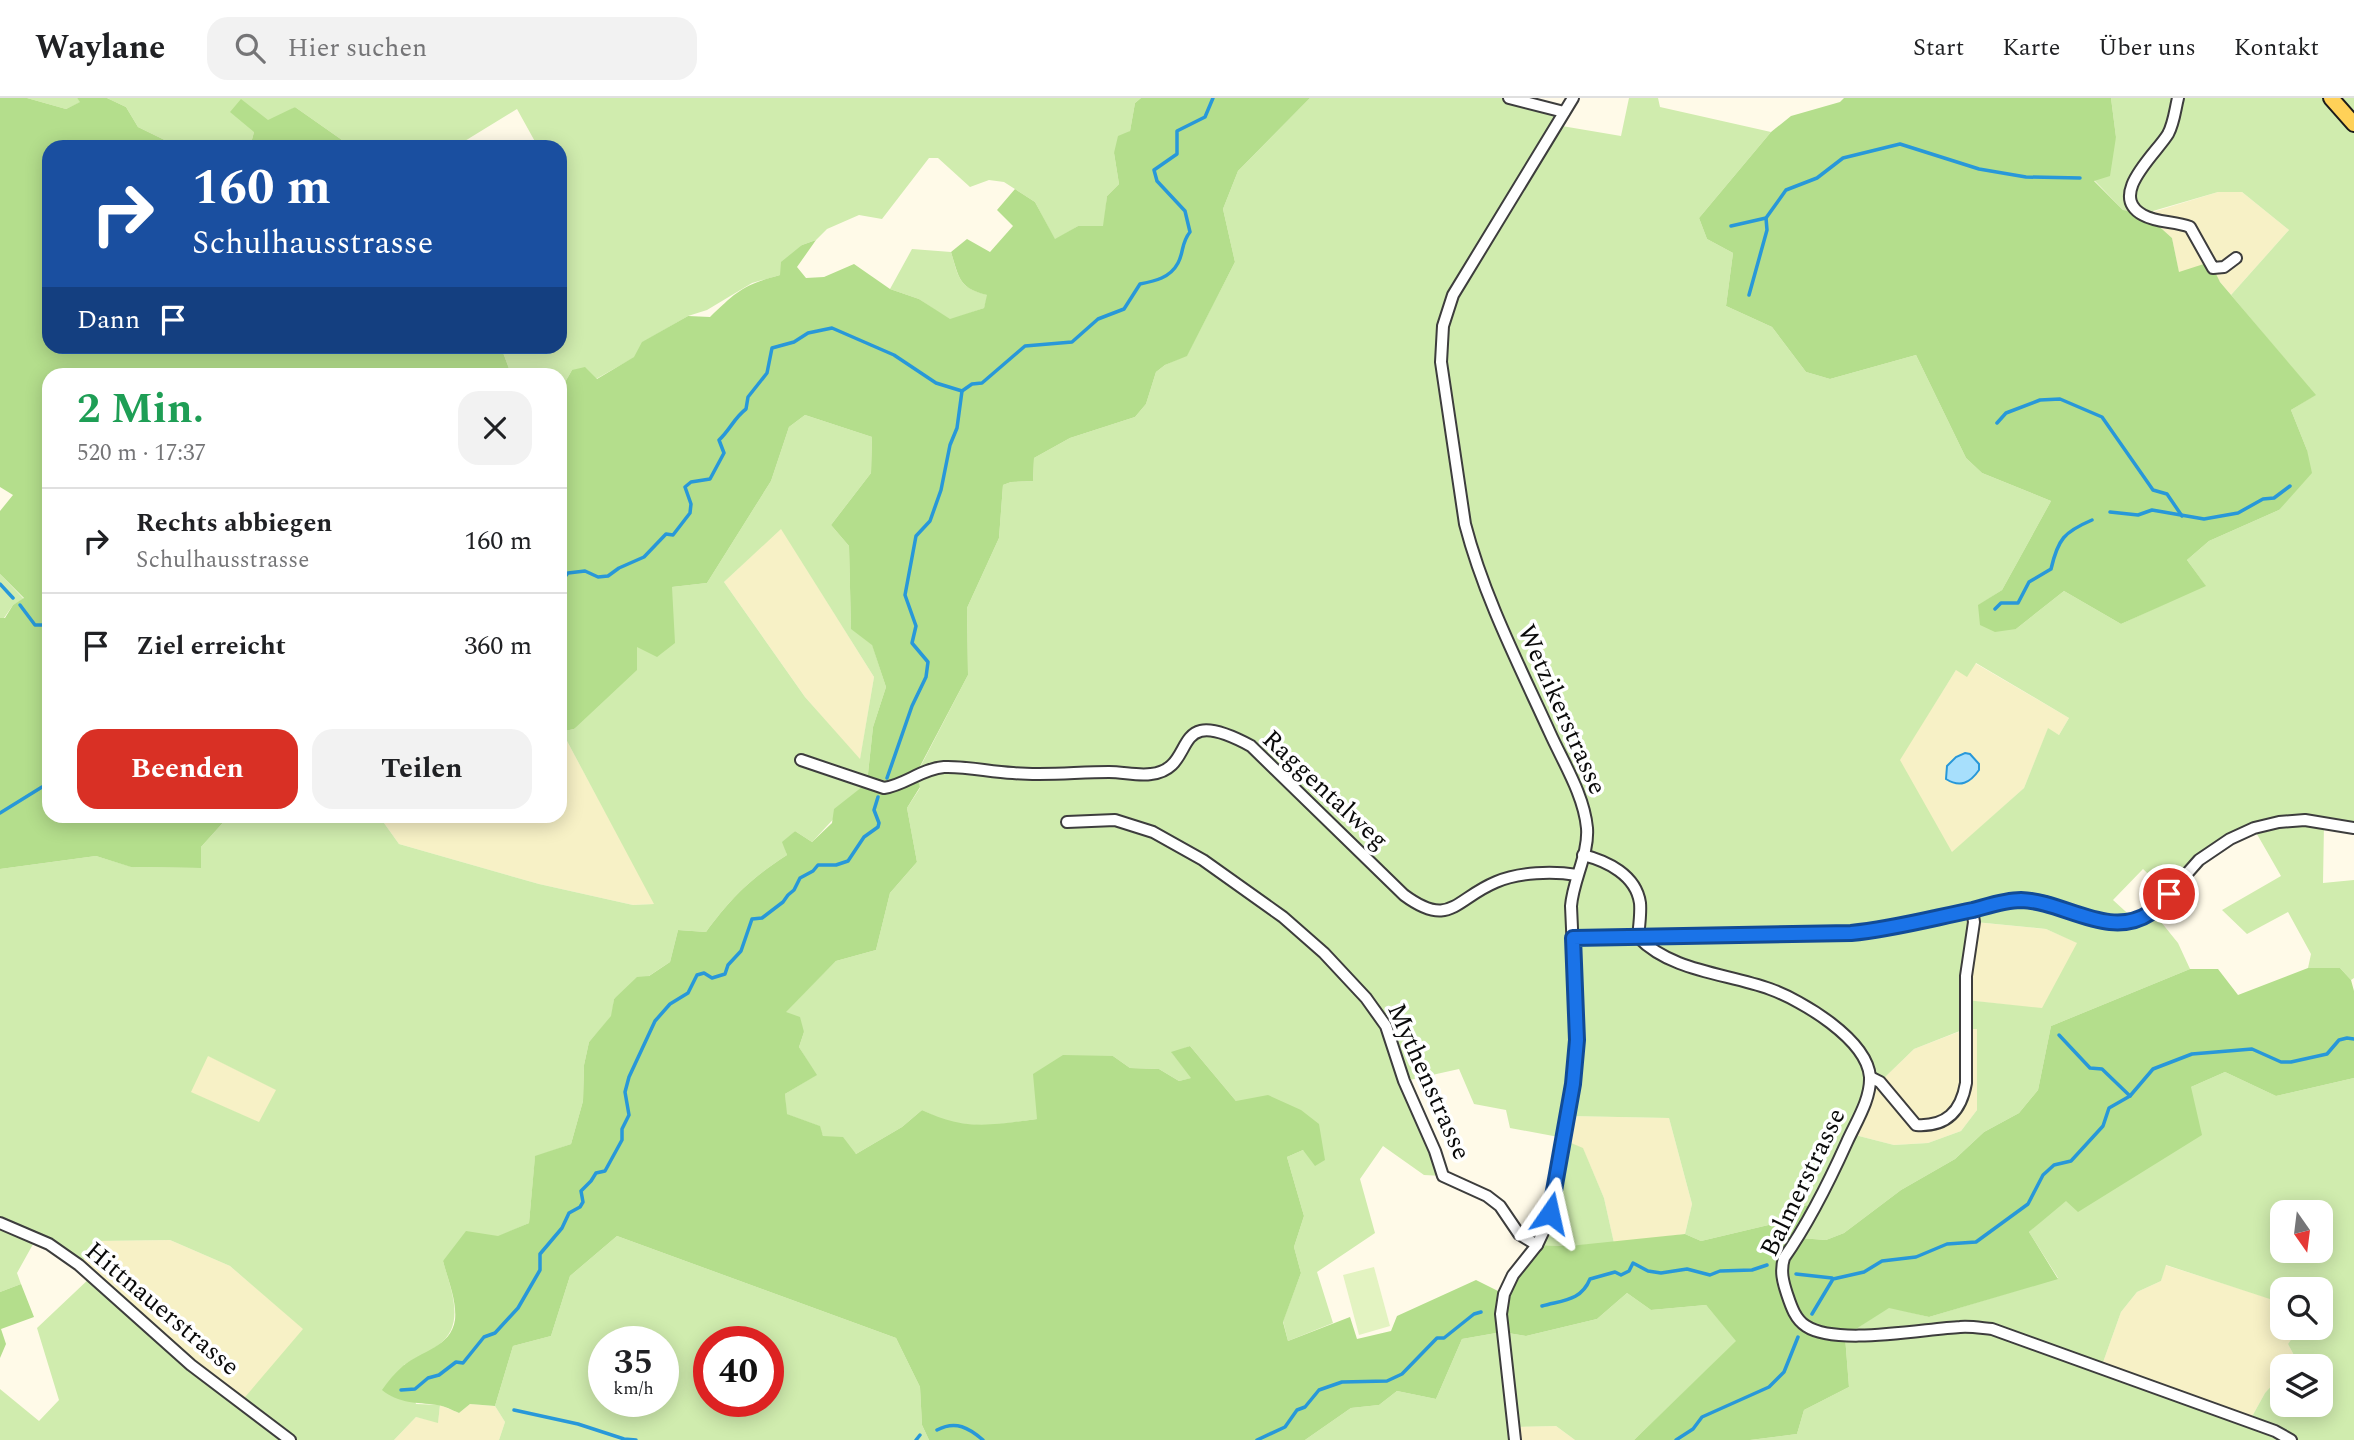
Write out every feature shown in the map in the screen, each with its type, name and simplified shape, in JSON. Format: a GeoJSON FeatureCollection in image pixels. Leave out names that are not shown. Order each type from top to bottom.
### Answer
{"type":"FeatureCollection","features":[{"type":"Feature","properties":{"kind":"main road"},"geometry":{"type":"LineString","coordinates":[[2332,98],[2354,124]]}},
{"type":"Feature","properties":{"kind":"street"},"geometry":{"type":"LineString","coordinates":[[1509,98],[1564,112],[1573,98]]}},
{"type":"Feature","properties":{"kind":"street"},"geometry":{"type":"LineString","coordinates":[[2178,98],[2169,132],[2136,177],[2130,196],[2138,212],[2145,216],[2190,227],[2213,268],[2224,267],[2236,258]]}},
{"type":"Feature","properties":{"kind":"street","name":"Wetzikerstrasse"},"geometry":{"type":"LineString","coordinates":[[1515,1440],[1501,1314],[1503,1294],[1513,1275],[1537,1245],[1550,1213],[1573,1084],[1577,1040],[1571,906],[1572,890],[1587,833],[1581,805],[1471,549],[1441,362],[1443,326],[1453,295],[1564,112]]}},
{"type":"Feature","properties":{"kind":"street","name":"Raggentalweg"},"geometry":{"type":"LineString","coordinates":[[801,760],[884,788],[930,769],[946,767],[1014,774],[1109,772],[1152,775],[1165,771],[1197,731],[1210,729],[1226,732],[1251,746],[1404,895],[1421,907],[1433,911],[1449,909],[1497,881],[1513,877],[1559,872],[1577,875]]}},
{"type":"Feature","properties":{"kind":"street","name":"Mythenstrasse"},"geometry":{"type":"LineString","coordinates":[[1067,821],[1115,820],[1153,832],[1214,868],[1283,917],[1324,953],[1366,998],[1386,1026],[1404,1082],[1443,1176],[1487,1196],[1500,1206],[1519,1234],[1537,1245]]}},
{"type":"Feature","properties":{"kind":"street"},"geometry":{"type":"LineString","coordinates":[[1573,938],[1851,933],[1879,930],[2018,900],[2045,902],[2102,922],[2136,921],[2153,912],[2199,860],[2230,839],[2254,828],[2305,820],[2354,828]]}},
{"type":"Feature","properties":{"kind":"street"},"geometry":{"type":"LineString","coordinates":[[1583,855],[1616,867],[1638,892],[1641,906],[1638,937],[1647,947],[1688,967],[1769,989],[1818,1013],[1839,1030],[1859,1052],[1870,1077],[1880,1082],[1916,1125],[1930,1126],[1954,1114],[1963,1100],[1966,1083],[1966,976],[1975,922],[1972,910]]}},
{"type":"Feature","properties":{"kind":"street","name":"Balmerstrasse"},"geometry":{"type":"LineString","coordinates":[[1870,1077],[1864,1107],[1818,1205],[1782,1265],[1782,1275],[1792,1311],[1805,1325],[1825,1333],[1845,1336],[1964,1326],[1992,1329],[2275,1431],[2291,1440]]}},
{"type":"Feature","properties":{"kind":"street","name":"Hittnauerstrasse"},"geometry":{"type":"LineString","coordinates":[[0,1223],[49,1244],[79,1265],[191,1365],[289,1440]]}},
{"type":"Feature","properties":{"kind":"shaded area"},"geometry":{"type":"Polygon","coordinates":[[[2218,192],[2242,192],[2289,230],[2231,295],[2216,277],[2213,268],[2179,273],[2172,238],[2152,220],[2153,212],[2218,192]]]}},
{"type":"Feature","properties":{"kind":"shaded area"},"geometry":{"type":"Polygon","coordinates":[[[781,528],[874,677],[860,760],[805,697],[724,582],[781,528]]]}},
{"type":"Feature","properties":{"kind":"shaded area"},"geometry":{"type":"Polygon","coordinates":[[[1975,663],[2069,718],[2059,735],[2048,729],[2024,788],[1952,853],[1899,760],[1956,670],[1975,663]]]}},
{"type":"Feature","properties":{"kind":"shaded area"},"geometry":{"type":"Polygon","coordinates":[[[567,741],[655,904],[633,905],[539,884],[399,844],[384,823],[567,823],[567,741]]]}},
{"type":"Feature","properties":{"kind":"shaded area"},"geometry":{"type":"Polygon","coordinates":[[[1974,922],[2046,929],[2078,943],[2042,1009],[1965,1000],[1974,922]]]}},
{"type":"Feature","properties":{"kind":"shaded area"},"geometry":{"type":"Polygon","coordinates":[[[1966,1029],[1977,1029],[1977,1110],[1961,1131],[1928,1143],[1894,1145],[1851,1134],[1870,1077],[1880,1082],[1914,1049],[1966,1029]]]}},
{"type":"Feature","properties":{"kind":"shaded area"},"geometry":{"type":"Polygon","coordinates":[[[207,1055],[277,1090],[260,1123],[190,1092],[207,1055]]]}},
{"type":"Feature","properties":{"kind":"shaded area"},"geometry":{"type":"Polygon","coordinates":[[[1568,1116],[1669,1118],[1692,1204],[1685,1234],[1614,1243],[1604,1198],[1583,1149],[1564,1140],[1568,1116]]]}},
{"type":"Feature","properties":{"kind":"shaded area"},"geometry":{"type":"Polygon","coordinates":[[[170,1240],[230,1266],[304,1329],[241,1403],[79,1265],[98,1241],[170,1240]]]}},
{"type":"Feature","properties":{"kind":"shaded area"},"geometry":{"type":"Polygon","coordinates":[[[2165,1265],[2270,1298],[2270,1340],[2291,1340],[2288,1344],[2293,1354],[2270,1354],[2270,1387],[2249,1422],[2101,1368],[2121,1312],[2137,1292],[2161,1281],[2165,1265]]]}},
{"type":"Feature","properties":{"kind":"shaded area"},"geometry":{"type":"Polygon","coordinates":[[[470,1404],[495,1406],[505,1422],[499,1440],[394,1440],[416,1417],[438,1422],[440,1405],[459,1413],[470,1404]]]}},
{"type":"Feature","properties":{"kind":"shaded area"},"geometry":{"type":"Polygon","coordinates":[[[1556,1426],[1575,1440],[1515,1440],[1514,1427],[1556,1426]]]}},
{"type":"Feature","properties":{"kind":"green space"},"geometry":{"type":"Polygon","coordinates":[[[0,98],[27,98],[66,109],[80,102],[77,98],[107,98],[126,107],[138,127],[165,140],[42,140],[42,354],[504,354],[509,368],[42,368],[42,823],[223,823],[201,847],[201,868],[131,867],[96,856],[0,869],[0,618],[5,618],[13,605],[24,598],[0,574],[0,511],[13,495],[0,487],[0,98]]]}},
{"type":"Feature","properties":{"kind":"green space"},"geometry":{"type":"Polygon","coordinates":[[[27,98],[77,98],[81,102],[66,109],[27,98]]]}},
{"type":"Feature","properties":{"kind":"green space"},"geometry":{"type":"Polygon","coordinates":[[[107,98],[1141,98],[1135,103],[1130,131],[1114,153],[1119,184],[1107,196],[1104,226],[1078,226],[1055,240],[1035,202],[1004,182],[989,180],[970,187],[938,158],[929,158],[882,219],[859,215],[827,229],[816,240],[802,245],[780,275],[752,283],[707,310],[688,316],[643,342],[635,357],[596,379],[572,370],[567,379],[567,368],[509,368],[504,354],[567,354],[567,140],[534,140],[517,109],[466,140],[342,140],[295,107],[254,132],[252,140],[165,140],[138,127],[126,107],[107,98]]]}},
{"type":"Feature","properties":{"kind":"green space"},"geometry":{"type":"Polygon","coordinates":[[[1141,98],[1310,98],[1238,171],[1223,209],[1235,262],[1187,356],[1156,372],[1146,404],[1135,417],[1070,438],[1034,458],[1033,481],[1003,485],[999,538],[967,608],[968,675],[916,774],[920,787],[907,808],[917,862],[890,893],[876,950],[836,961],[786,1012],[800,1017],[804,1032],[799,1047],[817,1075],[785,1094],[787,1114],[820,1126],[823,1136],[843,1137],[856,1154],[902,1127],[922,1110],[965,1124],[1037,1119],[1033,1074],[1063,1055],[1113,1056],[1130,1068],[1159,1069],[1179,1081],[1191,1078],[1171,1052],[1190,1046],[1236,1101],[1268,1095],[1301,1110],[1319,1124],[1325,1160],[1315,1166],[1303,1150],[1287,1157],[1304,1216],[1294,1247],[1301,1273],[1283,1322],[1288,1341],[1350,1317],[1357,1339],[1391,1331],[1397,1316],[1476,1280],[1504,1294],[1537,1245],[1569,1246],[1685,1234],[1701,1241],[1781,1222],[1798,1207],[1818,1204],[1799,1238],[1826,1240],[1844,1233],[1901,1190],[1955,1159],[1984,1132],[2019,1113],[2038,1090],[2051,1026],[2190,969],[2218,969],[2238,995],[2308,968],[2340,968],[2351,980],[2354,991],[2354,1078],[2276,1096],[2225,1072],[2191,1087],[2202,1135],[2078,1212],[2066,1201],[2029,1232],[2058,1279],[1929,1317],[1889,1308],[1845,1336],[1849,1387],[1804,1410],[1797,1434],[1750,1440],[1634,1440],[1736,1341],[1706,1305],[1651,1310],[1627,1293],[1597,1319],[1526,1336],[1502,1332],[1462,1339],[1436,1399],[1397,1391],[1379,1405],[1351,1408],[1305,1440],[929,1440],[922,1425],[920,1387],[896,1338],[617,1236],[570,1276],[551,1336],[513,1346],[495,1406],[470,1404],[459,1413],[448,1408],[401,1400],[388,1395],[382,1390],[392,1377],[410,1361],[442,1342],[452,1329],[455,1305],[443,1261],[466,1231],[498,1236],[529,1223],[535,1156],[571,1144],[583,1101],[584,1065],[589,1042],[611,1016],[614,999],[637,977],[649,976],[670,962],[678,930],[706,932],[742,889],[787,855],[782,842],[795,831],[812,842],[832,823],[834,809],[867,783],[873,727],[886,687],[872,645],[851,629],[849,546],[831,525],[871,473],[872,437],[805,415],[789,427],[771,481],[707,583],[672,587],[675,643],[657,657],[637,647],[637,670],[574,729],[567,730],[567,379],[572,370],[585,367],[597,379],[634,357],[642,342],[688,316],[710,317],[741,290],[780,275],[781,262],[802,245],[816,240],[797,267],[806,278],[824,277],[854,264],[890,289],[919,299],[950,319],[984,308],[987,295],[965,285],[951,252],[967,239],[990,252],[1013,226],[997,210],[1015,189],[1035,202],[1055,239],[1078,226],[1103,226],[1107,196],[1119,184],[1114,153],[1118,136],[1130,131],[1135,103],[1141,98]]]}},
{"type":"Feature","properties":{"kind":"green space"},"geometry":{"type":"Polygon","coordinates":[[[1310,98],[1509,98],[1564,112],[1556,125],[1621,136],[1629,98],[1658,98],[1660,107],[1771,132],[1699,218],[1707,239],[1733,253],[1726,306],[1772,327],[1806,372],[1830,379],[1916,355],[1966,458],[1982,473],[2051,501],[2002,590],[1979,605],[2016,629],[2064,591],[2121,624],[2205,585],[2187,560],[2209,541],[2279,510],[2307,450],[2291,410],[2315,395],[2231,295],[2289,230],[2242,192],[2218,192],[2153,211],[2152,220],[2138,212],[2123,210],[2094,180],[2116,137],[2111,98],[2331,98],[2337,105],[2344,98],[2354,98],[2354,828],[2324,823],[2323,883],[2354,880],[2354,978],[2351,980],[2340,968],[2308,968],[2311,954],[2288,912],[2247,934],[2222,910],[2281,876],[2254,829],[2230,839],[2169,894],[2143,869],[2113,900],[2136,921],[2153,912],[2178,943],[2190,969],[2051,1026],[2038,1090],[2019,1113],[1984,1132],[1955,1159],[1901,1190],[1844,1233],[1826,1240],[1799,1238],[1798,1207],[1781,1222],[1701,1241],[1685,1234],[1692,1204],[1669,1118],[1568,1116],[1564,1138],[1510,1128],[1506,1110],[1474,1104],[1459,1069],[1405,1081],[1443,1176],[1424,1175],[1383,1146],[1360,1179],[1375,1233],[1317,1272],[1333,1323],[1288,1341],[1283,1321],[1301,1273],[1294,1247],[1304,1216],[1287,1157],[1303,1150],[1325,1160],[1236,1101],[1190,1046],[1172,1053],[1192,1078],[1179,1081],[1159,1069],[1130,1068],[1113,1056],[1037,1119],[987,1126],[946,1122],[922,1110],[902,1127],[856,1154],[823,1136],[819,1126],[786,1114],[785,1094],[816,1075],[799,1047],[804,1032],[785,1012],[836,961],[876,950],[890,893],[917,862],[907,808],[920,788],[916,775],[968,675],[967,608],[999,538],[1003,485],[1033,481],[1034,458],[1070,438],[1135,417],[1146,404],[1156,372],[1187,355],[1235,262],[1223,209],[1238,171],[1310,98]],[[1976,663],[1967,677],[1956,670],[1900,760],[1952,852],[2024,788],[2048,728],[2059,735],[2069,718],[1976,663]],[[1975,922],[1966,1000],[2042,1008],[2077,943],[2046,929],[1975,922]],[[1965,1029],[1914,1049],[1880,1082],[1870,1078],[1851,1134],[1894,1145],[1928,1143],[1961,1131],[1977,1110],[1977,1029],[1965,1029]]]}},
{"type":"Feature","properties":{"kind":"green space"},"geometry":{"type":"Polygon","coordinates":[[[1844,98],[2111,98],[2116,137],[2110,176],[2094,181],[2123,210],[2138,212],[2152,220],[2172,238],[2179,272],[2210,262],[2220,282],[2316,395],[2291,410],[2307,450],[2312,473],[2279,510],[2209,541],[2187,560],[2206,586],[2121,624],[2064,591],[2016,629],[1995,632],[1980,625],[1978,605],[2002,590],[2051,501],[1982,473],[1966,458],[1916,355],[1830,379],[1806,372],[1772,327],[1726,306],[1733,253],[1707,239],[1699,218],[1771,132],[1791,116],[1840,102],[1844,98]]]}},
{"type":"Feature","properties":{"kind":"green space"},"geometry":{"type":"Polygon","coordinates":[[[241,99],[268,120],[295,107],[342,140],[252,140],[254,132],[230,112],[241,99]]]}},
{"type":"Feature","properties":{"kind":"green space"},"geometry":{"type":"Polygon","coordinates":[[[912,249],[951,252],[962,281],[971,289],[988,295],[984,308],[950,320],[919,299],[890,289],[912,249]]]}},
{"type":"Feature","properties":{"kind":"green space"},"geometry":{"type":"Polygon","coordinates":[[[805,415],[872,437],[871,473],[831,525],[849,546],[851,628],[872,644],[886,687],[873,727],[867,783],[812,842],[795,831],[783,842],[787,855],[742,889],[706,932],[678,930],[670,962],[614,999],[612,1016],[589,1042],[584,1065],[583,1101],[571,1144],[535,1157],[529,1223],[443,1261],[453,1295],[452,1328],[437,1346],[404,1365],[416,1404],[440,1405],[438,1423],[416,1417],[394,1440],[0,1440],[0,1389],[39,1421],[59,1400],[37,1328],[92,1276],[240,1403],[303,1329],[230,1266],[170,1240],[99,1241],[79,1265],[37,1237],[17,1273],[21,1284],[0,1292],[0,869],[96,856],[132,867],[201,868],[201,847],[223,823],[384,823],[399,844],[539,884],[633,905],[654,904],[567,741],[567,730],[574,729],[637,647],[672,587],[707,583],[771,481],[789,427],[805,415]],[[781,529],[724,582],[805,697],[860,759],[874,677],[781,529]],[[208,1056],[191,1092],[259,1122],[276,1090],[208,1056]]]}},
{"type":"Feature","properties":{"kind":"green space"},"geometry":{"type":"Polygon","coordinates":[[[0,574],[24,599],[13,605],[4,618],[0,618],[0,574]]]}},
{"type":"Feature","properties":{"kind":"green space"},"geometry":{"type":"Polygon","coordinates":[[[2225,1072],[2276,1096],[2354,1078],[2354,1440],[1750,1440],[1797,1434],[1804,1410],[1849,1387],[1845,1336],[1889,1307],[1929,1317],[2058,1278],[2029,1232],[2191,1087],[2225,1072]],[[2166,1265],[2161,1281],[2137,1292],[2121,1312],[2101,1368],[2249,1422],[2270,1387],[2270,1417],[2333,1417],[2333,1354],[2293,1354],[2288,1344],[2291,1340],[2333,1340],[2333,1277],[2270,1277],[2270,1299],[2166,1265]]]}},
{"type":"Feature","properties":{"kind":"green space"},"geometry":{"type":"Polygon","coordinates":[[[1564,1140],[1583,1148],[1604,1198],[1614,1243],[1537,1245],[1564,1140]]]}},
{"type":"Feature","properties":{"kind":"green space"},"geometry":{"type":"Polygon","coordinates":[[[617,1236],[896,1338],[920,1387],[922,1425],[929,1440],[499,1440],[505,1422],[495,1406],[513,1346],[551,1336],[570,1276],[617,1236]]]}},
{"type":"Feature","properties":{"kind":"green space"},"geometry":{"type":"Polygon","coordinates":[[[1374,1267],[1390,1326],[1359,1335],[1343,1275],[1374,1267]]]}},
{"type":"Feature","properties":{"kind":"green space"},"geometry":{"type":"Polygon","coordinates":[[[21,1284],[34,1317],[1,1329],[6,1344],[0,1358],[0,1292],[21,1284]]]}},
{"type":"Feature","properties":{"kind":"green space"},"geometry":{"type":"Polygon","coordinates":[[[1627,1293],[1651,1310],[1706,1305],[1737,1341],[1634,1440],[1575,1440],[1556,1426],[1514,1427],[1515,1440],[1305,1440],[1351,1408],[1379,1405],[1397,1391],[1436,1399],[1462,1339],[1502,1332],[1526,1336],[1597,1319],[1627,1293]]]}},
{"type":"Feature","properties":{"kind":"water"},"geometry":{"type":"Polygon","coordinates":[[[1965,753],[1970,754],[1979,764],[1979,770],[1964,783],[1946,779],[1947,766],[1965,753]]]}},
{"type":"Feature","properties":{"kind":"waterway"},"geometry":{"type":"LineString","coordinates":[[567,574],[585,571],[598,577],[608,576],[644,557],[666,534],[673,535],[690,513],[691,504],[685,487],[691,482],[710,479],[724,453],[719,440],[746,409],[748,397],[767,373],[772,348],[794,342],[808,333],[832,328],[894,355],[936,383],[962,391],[972,384],[982,383],[1025,346],[1072,342],[1098,319],[1124,309],[1140,284],[1166,275],[1175,268],[1180,259],[1190,232],[1185,211],[1157,181],[1154,170],[1177,154],[1177,131],[1205,117],[1213,98]]}},
{"type":"Feature","properties":{"kind":"waterway"},"geometry":{"type":"LineString","coordinates":[[1731,226],[1766,218],[1786,190],[1817,178],[1843,158],[1900,144],[1979,169],[2026,177],[2080,178]]}},
{"type":"Feature","properties":{"kind":"waterway"},"geometry":{"type":"LineString","coordinates":[[1749,295],[1767,230],[1766,218]]}},
{"type":"Feature","properties":{"kind":"waterway"},"geometry":{"type":"LineString","coordinates":[[887,778],[912,706],[926,677],[928,662],[912,643],[916,626],[905,595],[916,536],[930,521],[941,490],[950,445],[957,428],[962,391]]}},
{"type":"Feature","properties":{"kind":"waterway"},"geometry":{"type":"LineString","coordinates":[[1997,423],[2006,413],[2040,400],[2060,399],[2102,417],[2153,490],[2167,494],[2182,516]]}},
{"type":"Feature","properties":{"kind":"waterway"},"geometry":{"type":"LineString","coordinates":[[2110,512],[2138,515],[2152,510],[2204,519],[2238,513],[2263,499],[2274,498],[2290,486]]}},
{"type":"Feature","properties":{"kind":"waterway"},"geometry":{"type":"LineString","coordinates":[[1995,609],[2001,603],[2018,603],[2029,582],[2051,569],[2056,550],[2064,538],[2075,528],[2092,520]]}},
{"type":"Feature","properties":{"kind":"waterway"},"geometry":{"type":"LineString","coordinates":[[0,584],[13,598]]}},
{"type":"Feature","properties":{"kind":"waterway"},"geometry":{"type":"LineString","coordinates":[[20,605],[35,625],[42,625]]}},
{"type":"Feature","properties":{"kind":"waterway"},"geometry":{"type":"LineString","coordinates":[[0,813],[42,787]]}},
{"type":"Feature","properties":{"kind":"waterway"},"geometry":{"type":"LineString","coordinates":[[401,1390],[415,1389],[456,1362],[463,1363],[484,1337],[495,1333],[518,1308],[540,1270],[540,1254],[562,1228],[569,1213],[580,1207],[583,1202],[581,1191],[596,1173],[605,1171],[622,1140],[622,1129],[629,1115],[625,1092],[629,1077],[655,1021],[670,1004],[688,993],[697,975],[704,973],[712,978],[725,974],[728,965],[741,951],[752,919],[762,918],[783,902],[800,878],[818,865],[836,865],[848,861],[864,837],[878,827],[874,810],[878,797]]}},
{"type":"Feature","properties":{"kind":"waterway"},"geometry":{"type":"LineString","coordinates":[[2059,1035],[2090,1068],[2102,1069],[2130,1096]]}},
{"type":"Feature","properties":{"kind":"waterway"},"geometry":{"type":"LineString","coordinates":[[1812,1314],[1833,1279],[1864,1272],[1882,1261],[1916,1257],[1947,1244],[1976,1242],[2028,1204],[2043,1175],[2054,1165],[2071,1161],[2103,1126],[2109,1108],[2130,1096],[2153,1069],[2192,1054],[2252,1049],[2281,1062],[2291,1062],[2327,1054],[2339,1040],[2354,1039]]}},
{"type":"Feature","properties":{"kind":"waterway"},"geometry":{"type":"LineString","coordinates":[[1542,1306],[1576,1296],[1590,1279],[1615,1272],[1621,1275],[1629,1271],[1633,1263],[1648,1271],[1661,1273],[1687,1269],[1710,1275],[1720,1271],[1752,1270],[1767,1265]]}},
{"type":"Feature","properties":{"kind":"waterway"},"geometry":{"type":"LineString","coordinates":[[1796,1274],[1832,1278]]}},
{"type":"Feature","properties":{"kind":"waterway"},"geometry":{"type":"LineString","coordinates":[[1257,1440],[1285,1427],[1297,1410],[1305,1407],[1319,1390],[1342,1382],[1387,1381],[1402,1374],[1437,1338],[1444,1338],[1474,1314],[1481,1312]]}},
{"type":"Feature","properties":{"kind":"waterway"},"geometry":{"type":"LineString","coordinates":[[1676,1440],[1693,1429],[1702,1417],[1769,1387],[1784,1372],[1798,1337]]}},
{"type":"Feature","properties":{"kind":"waterway"},"geometry":{"type":"LineString","coordinates":[[514,1410],[636,1440]]}},
{"type":"Feature","properties":{"kind":"waterway"},"geometry":{"type":"LineString","coordinates":[[937,1430],[950,1426],[962,1427],[983,1440]]}},
{"type":"Feature","properties":{"kind":"waterway"},"geometry":{"type":"LineString","coordinates":[[916,1440],[920,1435]]}},
{"type":"Feature","properties":{"kind":"route"},"geometry":{"type":"LineString","coordinates":[[1550,1213],[1573,1084],[1577,1040],[1573,938],[1851,933],[1879,930],[2018,900],[2045,902],[2102,922],[2120,923],[2136,921],[2153,912],[2169,894]]}}]}
